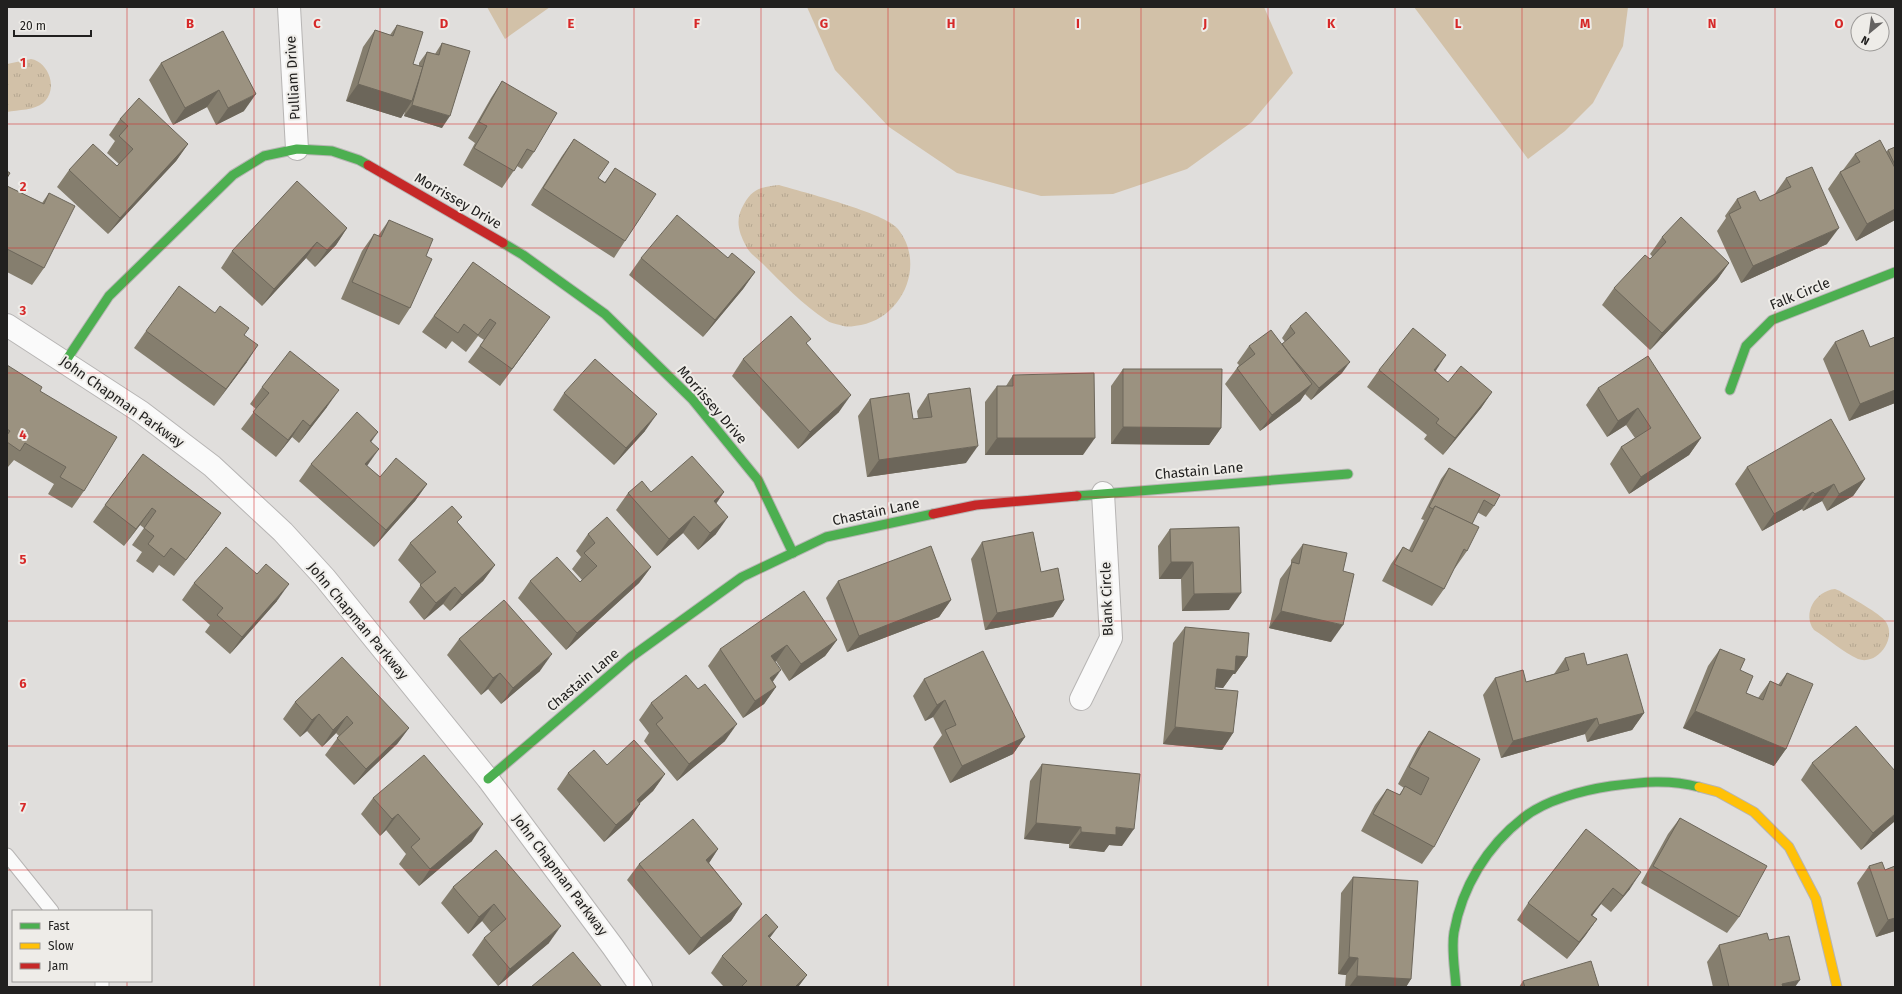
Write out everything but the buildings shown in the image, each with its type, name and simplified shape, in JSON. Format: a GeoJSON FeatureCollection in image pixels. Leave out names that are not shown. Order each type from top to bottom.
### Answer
{"type":"FeatureCollection","features":[{"type":"Feature","properties":{"kind":"street","name":"Pulliam Drive"},"geometry":{"type":"LineString","coordinates":[[289,7],[297,148]]}},
{"type":"Feature","properties":{"kind":"street","name":"Morrissey Drive"},"geometry":{"type":"LineString","coordinates":[[65,362],[109,296],[233,175],[264,156],[297,148],[332,150],[359,160],[523,255],[604,314],[692,399],[758,480],[792,553]]}},
{"type":"Feature","properties":{"kind":"street","name":"Falk Circle"},"geometry":{"type":"LineString","coordinates":[[1730,390],[1746,346],[1772,320],[1895,272]]}},
{"type":"Feature","properties":{"kind":"street","name":"John Chapman Parkway"},"geometry":{"type":"LineString","coordinates":[[7,325],[141,412],[212,466],[282,532],[325,578],[488,779],[614,947],[641,987]]}},
{"type":"Feature","properties":{"kind":"street","name":"Chastain Lane"},"geometry":{"type":"LineString","coordinates":[[488,779],[631,657],[742,577],[826,537],[976,505],[1103,493],[1348,474]]}},
{"type":"Feature","properties":{"kind":"street","name":"Blank Circle"},"geometry":{"type":"LineString","coordinates":[[1081,699],[1111,638],[1103,493]]}},
{"type":"Feature","properties":{"kind":"street"},"geometry":{"type":"LineString","coordinates":[[1456,987],[1454,933],[1467,888],[1490,849],[1524,817],[1561,798],[1600,788],[1648,781],[1681,782],[1718,792],[1754,812],[1789,847],[1816,899],[1837,987]]}},
{"type":"Feature","properties":{"kind":"lane"},"geometry":{"type":"LineString","coordinates":[[7,855],[51,910]]}},
{"type":"Feature","properties":{"kind":"green space"},"geometry":{"type":"Polygon","coordinates":[[[487,7],[550,7],[505,39],[487,7]]]}},
{"type":"Feature","properties":{"kind":"green space"},"geometry":{"type":"Polygon","coordinates":[[[807,7],[1264,7],[1293,73],[1252,122],[1187,169],[1113,194],[1041,196],[957,173],[889,127],[835,70],[807,7]]]}},
{"type":"Feature","properties":{"kind":"green space"},"geometry":{"type":"Polygon","coordinates":[[[1414,7],[1628,7],[1623,46],[1593,103],[1565,131],[1528,159],[1414,7]]]}},
{"type":"Feature","properties":{"kind":"green space"},"geometry":{"type":"Polygon","coordinates":[[[31,59],[43,65],[50,77],[51,84],[48,98],[36,107],[7,112],[7,64],[31,59]]]}},
{"type":"Feature","properties":{"kind":"green space"},"geometry":{"type":"Polygon","coordinates":[[[779,185],[878,216],[898,229],[906,243],[910,258],[910,273],[906,287],[899,300],[888,312],[876,320],[861,325],[846,326],[829,322],[801,301],[747,249],[739,230],[739,215],[741,209],[747,199],[758,189],[779,185]]]}},
{"type":"Feature","properties":{"kind":"green space"},"geometry":{"type":"Polygon","coordinates":[[[1835,589],[1872,610],[1886,622],[1889,629],[1887,643],[1883,650],[1872,659],[1858,659],[1814,630],[1809,617],[1812,604],[1822,594],[1835,589]]]}},
{"type":"Feature","properties":{"kind":"traffic: fast"},"geometry":{"type":"LineString","coordinates":[[65,362],[109,296],[233,175],[264,156],[297,149],[332,151],[359,160],[368,165]]}},
{"type":"Feature","properties":{"kind":"traffic: fast"},"geometry":{"type":"LineString","coordinates":[[503,243],[523,255],[605,314],[692,399],[758,480],[793,553]]}},
{"type":"Feature","properties":{"kind":"traffic: fast"},"geometry":{"type":"LineString","coordinates":[[1730,390],[1746,346],[1772,320],[1895,272]]}},
{"type":"Feature","properties":{"kind":"traffic: fast"},"geometry":{"type":"LineString","coordinates":[[1077,496],[1348,474]]}},
{"type":"Feature","properties":{"kind":"traffic: fast"},"geometry":{"type":"LineString","coordinates":[[488,779],[631,657],[742,577],[826,537],[933,514]]}},
{"type":"Feature","properties":{"kind":"traffic: fast"},"geometry":{"type":"LineString","coordinates":[[1456,987],[1453,939],[1463,899],[1487,855],[1498,841],[1523,818],[1553,801],[1577,793],[1611,786],[1634,783],[1666,782],[1688,784],[1699,787]]}},
{"type":"Feature","properties":{"kind":"traffic: slow"},"geometry":{"type":"LineString","coordinates":[[1699,787],[1718,792],[1754,812],[1789,847],[1816,899],[1837,987]]}},
{"type":"Feature","properties":{"kind":"traffic: jam"},"geometry":{"type":"LineString","coordinates":[[368,165],[503,243]]}},
{"type":"Feature","properties":{"kind":"traffic: jam"},"geometry":{"type":"LineString","coordinates":[[933,514],[976,505],[1077,496]]}}]}
